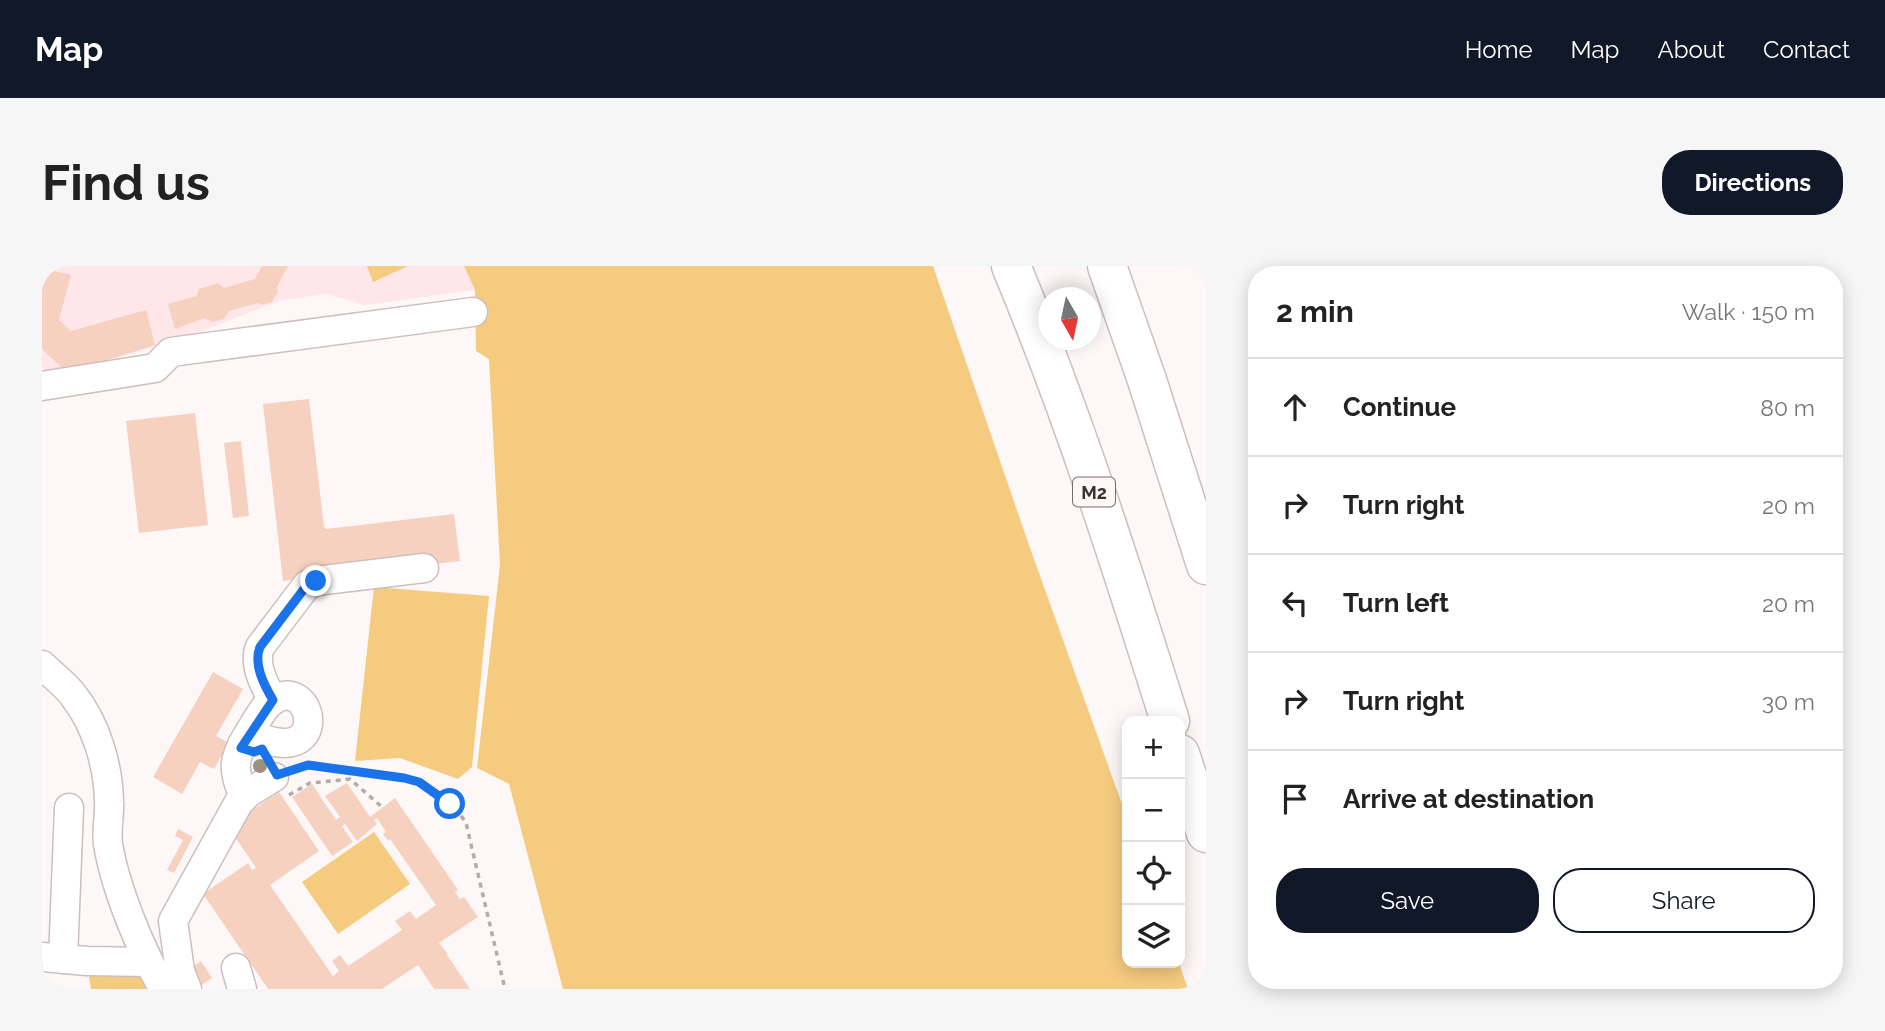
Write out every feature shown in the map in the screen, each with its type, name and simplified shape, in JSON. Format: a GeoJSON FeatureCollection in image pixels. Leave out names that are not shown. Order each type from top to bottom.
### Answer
{"type":"FeatureCollection","features":[{"type":"Feature","properties":{"kind":"highway","name":"M2"},"geometry":{"type":"LineString","coordinates":[[1011,266],[1070,422],[1168,716]]}},
{"type":"Feature","properties":{"kind":"highway"},"geometry":{"type":"LineString","coordinates":[[1107,266],[1147,380],[1206,565]]}},
{"type":"Feature","properties":{"kind":"highway"},"geometry":{"type":"LineString","coordinates":[[1185,769],[1206,833]]}},
{"type":"Feature","properties":{"kind":"street"},"geometry":{"type":"LineString","coordinates":[[42,386],[155,368],[171,352],[473,312]]}},
{"type":"Feature","properties":{"kind":"street"},"geometry":{"type":"LineString","coordinates":[[273,700],[261,675],[257,654],[307,585],[316,581],[424,568]]}},
{"type":"Feature","properties":{"kind":"street"},"geometry":{"type":"LineString","coordinates":[[42,666],[74,695],[97,737],[107,775],[108,842],[118,881],[148,962],[164,989]]}},
{"type":"Feature","properties":{"kind":"street"},"geometry":{"type":"LineString","coordinates":[[244,797],[236,780],[235,767],[238,754],[250,734],[273,700],[290,697],[304,704],[309,717],[307,731],[300,737],[285,743],[250,734]]}},
{"type":"Feature","properties":{"kind":"street"},"geometry":{"type":"LineString","coordinates":[[187,989],[180,971],[173,921],[239,802],[276,776]]}},
{"type":"Feature","properties":{"kind":"street"},"geometry":{"type":"LineString","coordinates":[[68,808],[53,958],[148,962]]}},
{"type":"Feature","properties":{"kind":"path"},"geometry":{"type":"LineString","coordinates":[[382,807],[350,779],[310,783],[289,796],[276,776],[308,765],[404,778],[419,782],[450,804],[466,823],[505,989]]}},
{"type":"Feature","properties":{"kind":"shaded area"},"geometry":{"type":"Polygon","coordinates":[[[42,266],[464,266],[475,290],[364,305],[326,294],[279,301],[176,341],[49,377],[42,367],[42,266]]]}},
{"type":"Feature","properties":{"kind":"shaded area"},"geometry":{"type":"Polygon","coordinates":[[[367,266],[408,266],[373,282],[367,266]]]}},
{"type":"Feature","properties":{"kind":"shaded area"},"geometry":{"type":"Polygon","coordinates":[[[464,266],[933,266],[1122,804],[1122,968],[1181,968],[1188,989],[563,989],[509,784],[477,768],[500,565],[489,359],[476,351],[475,290],[464,266]]]}},
{"type":"Feature","properties":{"kind":"shaded area"},"geometry":{"type":"Polygon","coordinates":[[[374,587],[489,596],[472,767],[458,779],[400,758],[355,761],[374,587]]]}},
{"type":"Feature","properties":{"kind":"shaded area"},"geometry":{"type":"Polygon","coordinates":[[[374,832],[410,884],[338,934],[302,882],[374,832]]]}},
{"type":"Feature","properties":{"kind":"shaded area"},"geometry":{"type":"Polygon","coordinates":[[[88,970],[140,971],[151,989],[91,989],[88,970]]]}},
{"type":"Feature","properties":{"kind":"building"},"geometry":{"type":"Polygon","coordinates":[[[262,266],[288,266],[272,302],[229,311],[224,319],[212,322],[205,318],[175,329],[168,304],[197,296],[199,289],[218,283],[224,288],[255,279],[262,266]]]}},
{"type":"Feature","properties":{"kind":"building"},"geometry":{"type":"Polygon","coordinates":[[[42,268],[71,275],[59,320],[71,331],[146,310],[155,345],[70,372],[68,366],[62,368],[42,349],[42,268]]]}},
{"type":"Feature","properties":{"kind":"building"},"geometry":{"type":"Polygon","coordinates":[[[309,399],[324,527],[326,529],[454,514],[460,561],[283,581],[263,404],[309,399]]]}},
{"type":"Feature","properties":{"kind":"building"},"geometry":{"type":"Polygon","coordinates":[[[195,413],[208,525],[139,533],[126,421],[195,413]]]}},
{"type":"Feature","properties":{"kind":"building"},"geometry":{"type":"Polygon","coordinates":[[[241,441],[249,516],[233,518],[224,443],[241,441]]]}},
{"type":"Feature","properties":{"kind":"building"},"geometry":{"type":"Polygon","coordinates":[[[213,672],[243,689],[216,736],[229,743],[214,769],[200,762],[182,794],[153,777],[213,672]]]}},
{"type":"Feature","properties":{"kind":"building"},"geometry":{"type":"Polygon","coordinates":[[[347,783],[370,817],[395,798],[458,890],[455,892],[460,899],[464,897],[478,917],[439,943],[470,989],[434,989],[418,965],[382,989],[268,989],[203,894],[248,863],[252,870],[256,868],[233,834],[243,827],[238,820],[279,792],[319,851],[270,885],[333,976],[339,971],[332,961],[340,955],[348,966],[402,930],[395,921],[410,911],[416,919],[436,905],[390,839],[388,841],[383,834],[386,832],[377,818],[374,820],[377,824],[357,841],[345,824],[342,826],[353,842],[332,856],[292,797],[312,784],[336,820],[340,817],[325,796],[347,783]]]}},
{"type":"Feature","properties":{"kind":"building"},"geometry":{"type":"Polygon","coordinates":[[[178,829],[193,837],[174,873],[167,870],[183,840],[175,836],[178,829]]]}},
{"type":"Feature","properties":{"kind":"building"},"geometry":{"type":"Polygon","coordinates":[[[201,961],[212,978],[197,988],[186,971],[201,961]]]}},
{"type":"Feature","properties":{"kind":"route"},"geometry":{"type":"LineString","coordinates":[[316,581],[307,585],[260,647],[257,654],[259,667],[273,700],[241,748],[254,752],[262,749],[277,775],[308,765],[404,778],[419,782],[450,804]]}}]}
